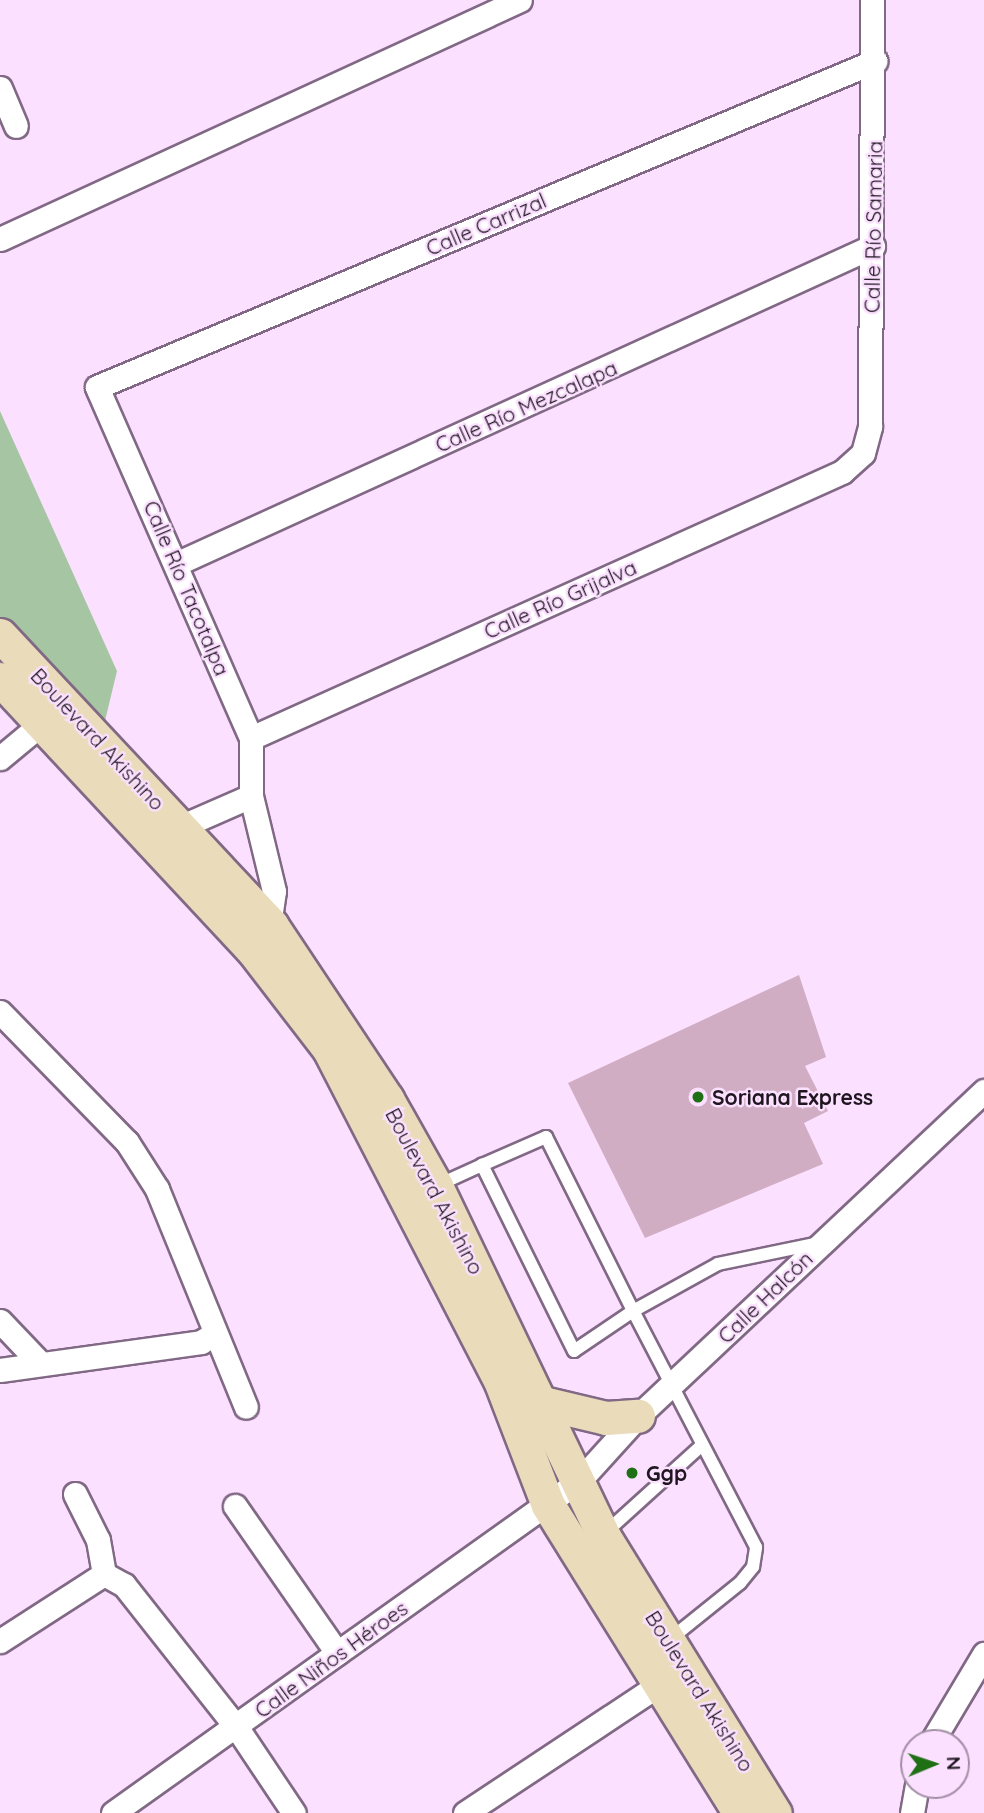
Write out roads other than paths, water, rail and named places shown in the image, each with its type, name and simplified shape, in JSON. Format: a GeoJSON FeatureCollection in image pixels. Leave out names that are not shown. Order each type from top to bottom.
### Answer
{"type":"FeatureCollection","features":[{"type":"Feature","properties":{"kind":"main road","name":"Boulevard Akishino"},"geometry":{"type":"LineString","coordinates":[[0,635],[54,714],[262,938],[329,1049],[436,1247],[500,1380],[548,1505],[740,1813]]}},
{"type":"Feature","properties":{"kind":"main road","name":"Boulevard Akishino"},"geometry":{"type":"LineString","coordinates":[[0,679],[54,714],[180,827],[262,938],[436,1186],[580,1480],[603,1535],[775,1813]]}},
{"type":"Feature","properties":{"kind":"main road"},"geometry":{"type":"LineString","coordinates":[[543,1403],[606,1418],[638,1416]]}},
{"type":"Feature","properties":{"kind":"street"},"geometry":{"type":"LineString","coordinates":[[0,239],[520,0]]}},
{"type":"Feature","properties":{"kind":"street","name":"Calle Río Samaria"},"geometry":{"type":"LineString","coordinates":[[863,453],[870,426],[875,61],[872,0]]}},
{"type":"Feature","properties":{"kind":"street","name":"Calle Carrizal"},"geometry":{"type":"LineString","coordinates":[[97,387],[875,61]]}},
{"type":"Feature","properties":{"kind":"street"},"geometry":{"type":"LineString","coordinates":[[0,88],[16,126]]}},
{"type":"Feature","properties":{"kind":"street","name":"Calle Río Mezcalapa"},"geometry":{"type":"LineString","coordinates":[[178,563],[873,246]]}},
{"type":"Feature","properties":{"kind":"street","name":"Calle Río Tacotalpa"},"geometry":{"type":"LineString","coordinates":[[97,387],[178,563],[251,738],[251,796],[271,860],[262,938]]}},
{"type":"Feature","properties":{"kind":"street","name":"Calle Río Grijalva"},"geometry":{"type":"LineString","coordinates":[[251,738],[842,472],[863,453]]}},
{"type":"Feature","properties":{"kind":"street"},"geometry":{"type":"LineString","coordinates":[[0,758],[54,714]]}},
{"type":"Feature","properties":{"kind":"street"},"geometry":{"type":"LineString","coordinates":[[180,827],[251,796]]}},
{"type":"Feature","properties":{"kind":"street"},"geometry":{"type":"LineString","coordinates":[[0,1012],[127,1142],[157,1189],[246,1408]]}},
{"type":"Feature","properties":{"kind":"street","name":"Calle Halcón"},"geometry":{"type":"LineString","coordinates":[[548,1505],[580,1480],[638,1416],[984,1091]]}},
{"type":"Feature","properties":{"kind":"street"},"geometry":{"type":"LineString","coordinates":[[0,1321],[39,1362]]}},
{"type":"Feature","properties":{"kind":"street"},"geometry":{"type":"LineString","coordinates":[[0,1370],[39,1362],[201,1342],[214,1334]]}},
{"type":"Feature","properties":{"kind":"street"},"geometry":{"type":"LineString","coordinates":[[75,1494],[98,1540],[104,1574]]}},
{"type":"Feature","properties":{"kind":"street","name":"Calle Niños Héroes"},"geometry":{"type":"LineString","coordinates":[[113,1813],[237,1728],[548,1505]]}},
{"type":"Feature","properties":{"kind":"street"},"geometry":{"type":"LineString","coordinates":[[235,1506],[337,1654]]}},
{"type":"Feature","properties":{"kind":"street"},"geometry":{"type":"LineString","coordinates":[[0,1641],[104,1574]]}},
{"type":"Feature","properties":{"kind":"street"},"geometry":{"type":"LineString","coordinates":[[104,1574],[124,1585],[237,1728],[294,1813]]}},
{"type":"Feature","properties":{"kind":"street"},"geometry":{"type":"LineString","coordinates":[[939,1729],[984,1654]]}},
{"type":"Feature","properties":{"kind":"street"},"geometry":{"type":"LineString","coordinates":[[465,1813],[660,1684]]}},
{"type":"Feature","properties":{"kind":"lane"},"geometry":{"type":"LineString","coordinates":[[436,1186],[546,1137],[701,1446],[756,1547],[753,1567],[669,1640]]}},
{"type":"Feature","properties":{"kind":"lane"},"geometry":{"type":"LineString","coordinates":[[482,1165],[574,1351],[633,1311],[718,1264],[822,1242]]}},
{"type":"Feature","properties":{"kind":"lane"},"geometry":{"type":"LineString","coordinates":[[603,1535],[701,1446]]}},
{"type":"Feature","properties":{"kind":"place","name":"Soriana Express"},"geometry":{"type":"Point","coordinates":[698,1097]}},
{"type":"Feature","properties":{"kind":"place","name":"Ggp"},"geometry":{"type":"Point","coordinates":[632,1473]}}]}
